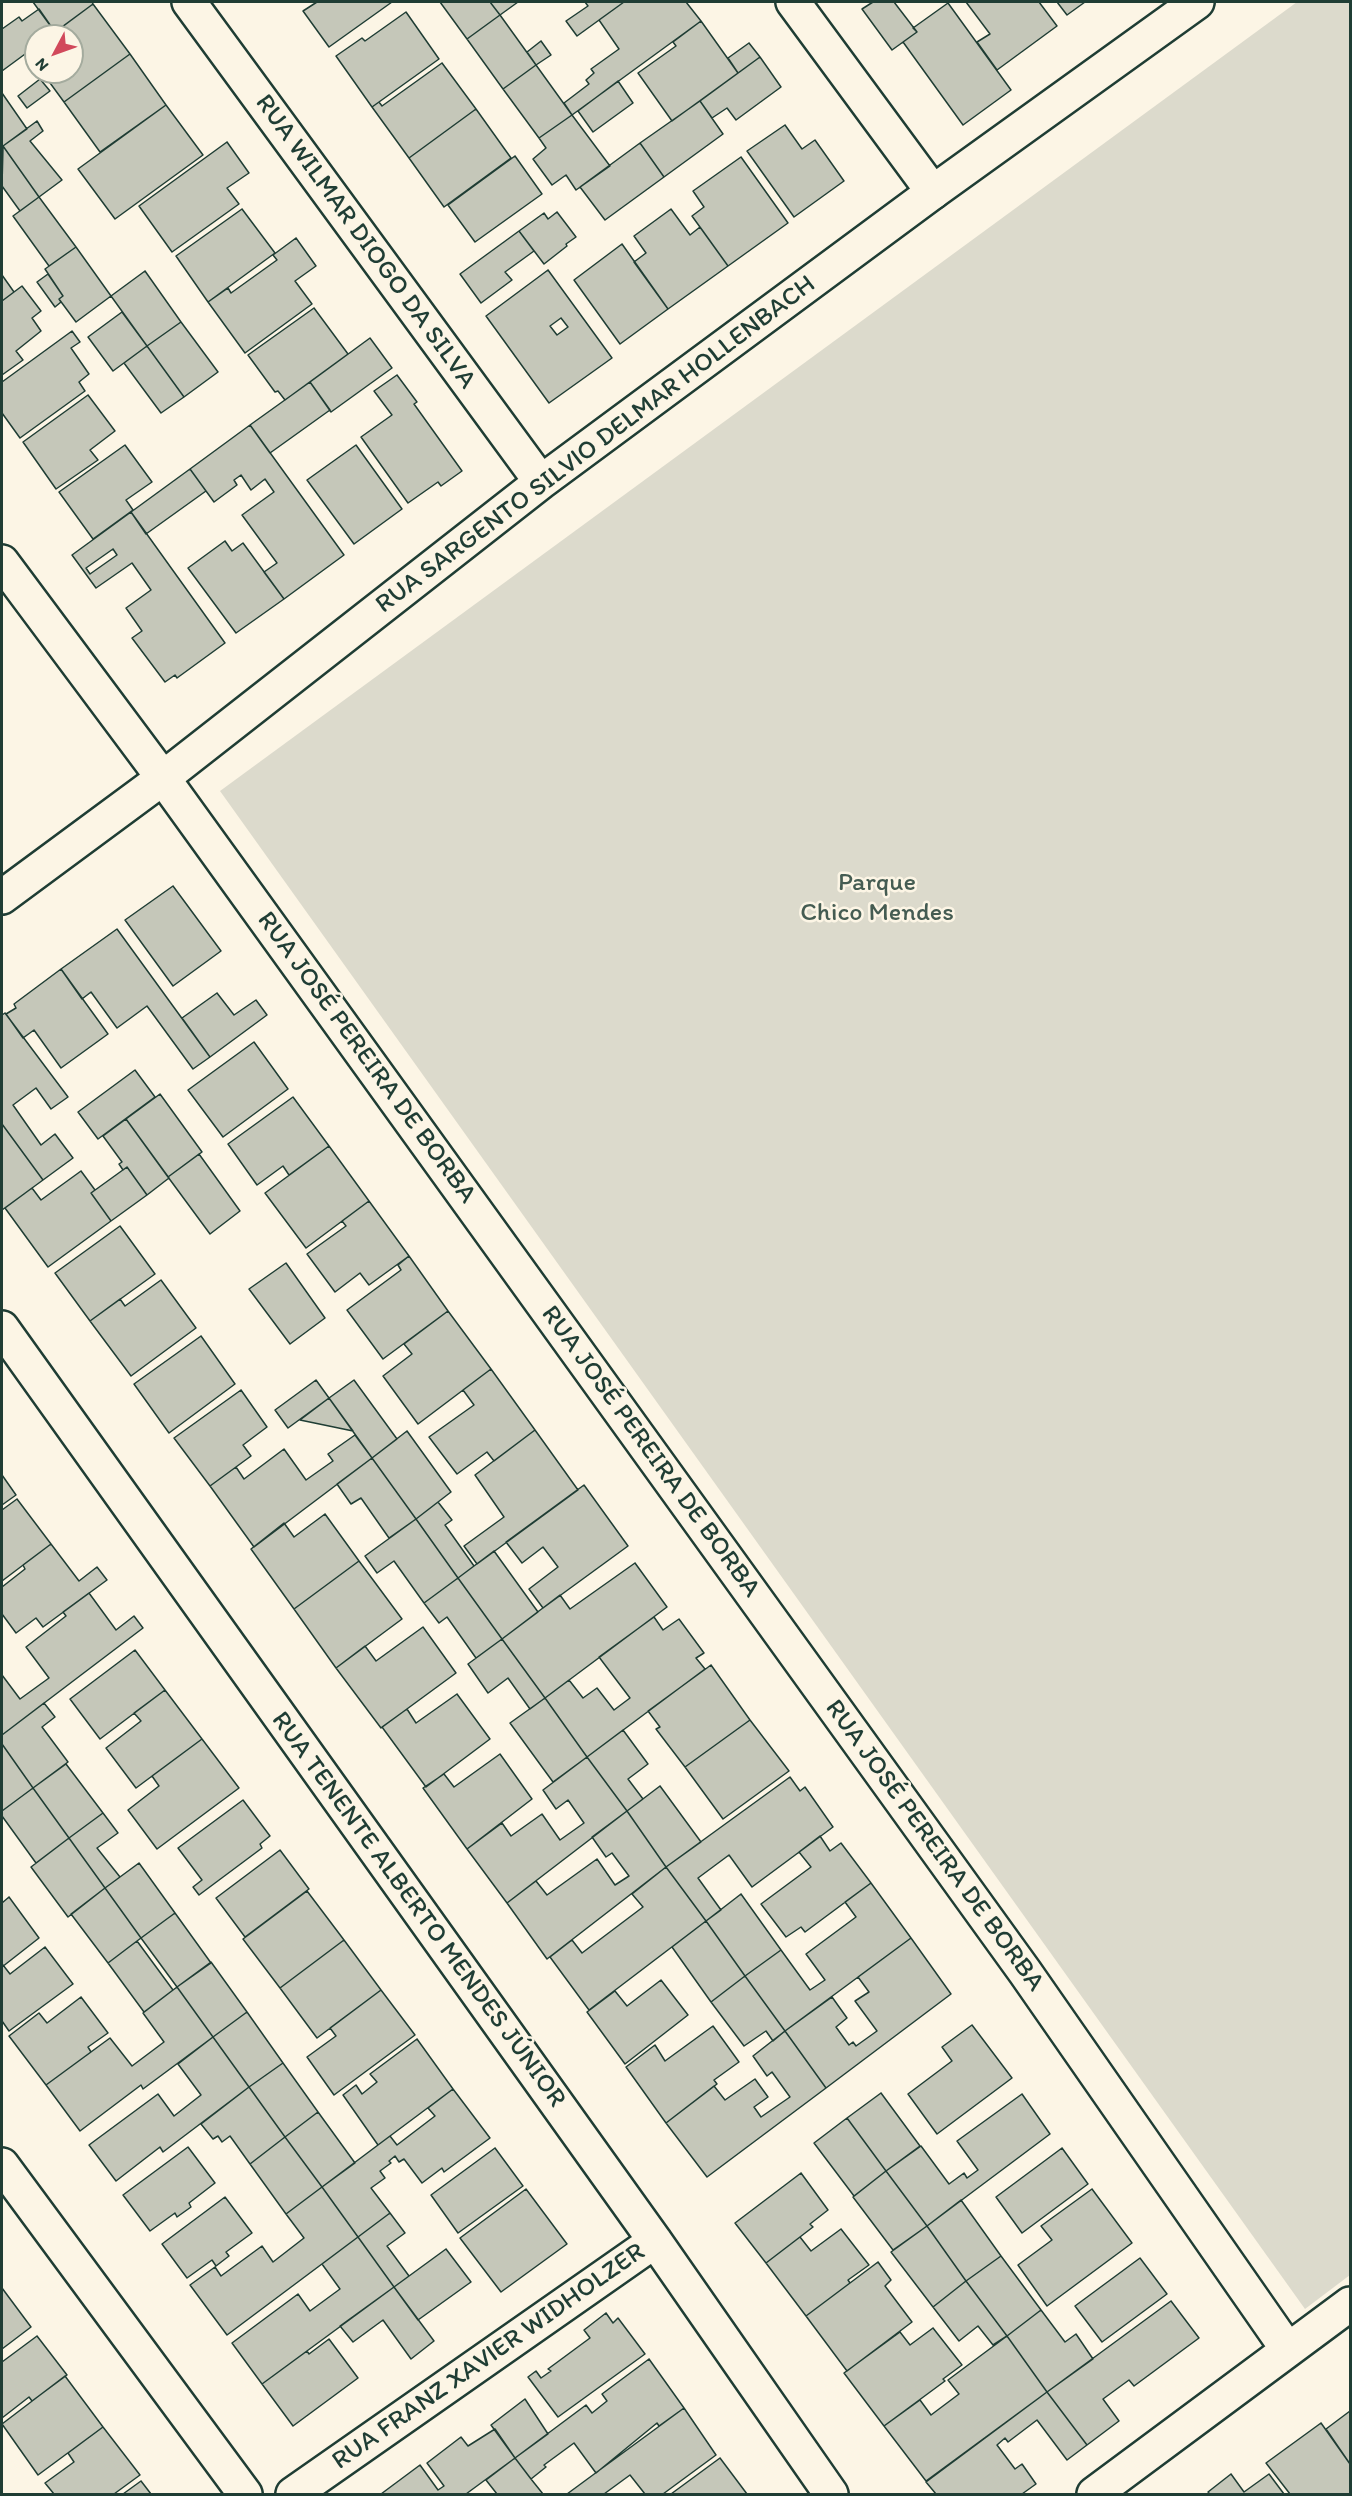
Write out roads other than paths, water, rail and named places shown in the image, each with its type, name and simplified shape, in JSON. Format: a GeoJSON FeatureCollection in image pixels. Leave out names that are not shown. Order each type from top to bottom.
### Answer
{"type":"FeatureCollection","features":[{"type":"Feature","properties":{"kind":"street","name":"RUA WILMAR DIOGO DA SILVA"},"geometry":{"type":"LineString","coordinates":[[189,2],[541,482]]}},
{"type":"Feature","properties":{"kind":"street"},"geometry":{"type":"LineString","coordinates":[[793,2],[933,192]]}},
{"type":"Feature","properties":{"kind":"street","name":"RUA SARGENTO SILVIO DELMAR HOLLENBACH"},"geometry":{"type":"LineString","coordinates":[[2,897],[164,778],[541,482],[933,192],[1197,2]]}},
{"type":"Feature","properties":{"kind":"street","name":"RUA JOSÉ PEREIRA DE BORBA"},"geometry":{"type":"LineString","coordinates":[[2,562],[164,778],[1025,1972],[1288,2350]]}},
{"type":"Feature","properties":{"kind":"street","name":"RUA TENENTE ALBERTO MENDES JÚNIOR"},"geometry":{"type":"LineString","coordinates":[[2,1328],[655,2241],[831,2494]]}},
{"type":"Feature","properties":{"kind":"street"},"geometry":{"type":"LineString","coordinates":[[2,2165],[245,2494]]}},
{"type":"Feature","properties":{"kind":"street","name":"RUA FRANZ XAVIER WIDHOLZER"},"geometry":{"type":"LineString","coordinates":[[293,2494],[655,2241]]}},
{"type":"Feature","properties":{"kind":"street"},"geometry":{"type":"LineString","coordinates":[[1094,2494],[1350,2304]]}},
{"type":"Feature","properties":{"kind":"park label","name":"Parque Chico Mendes"},"geometry":{"type":"Point","coordinates":[877,898]}}]}
